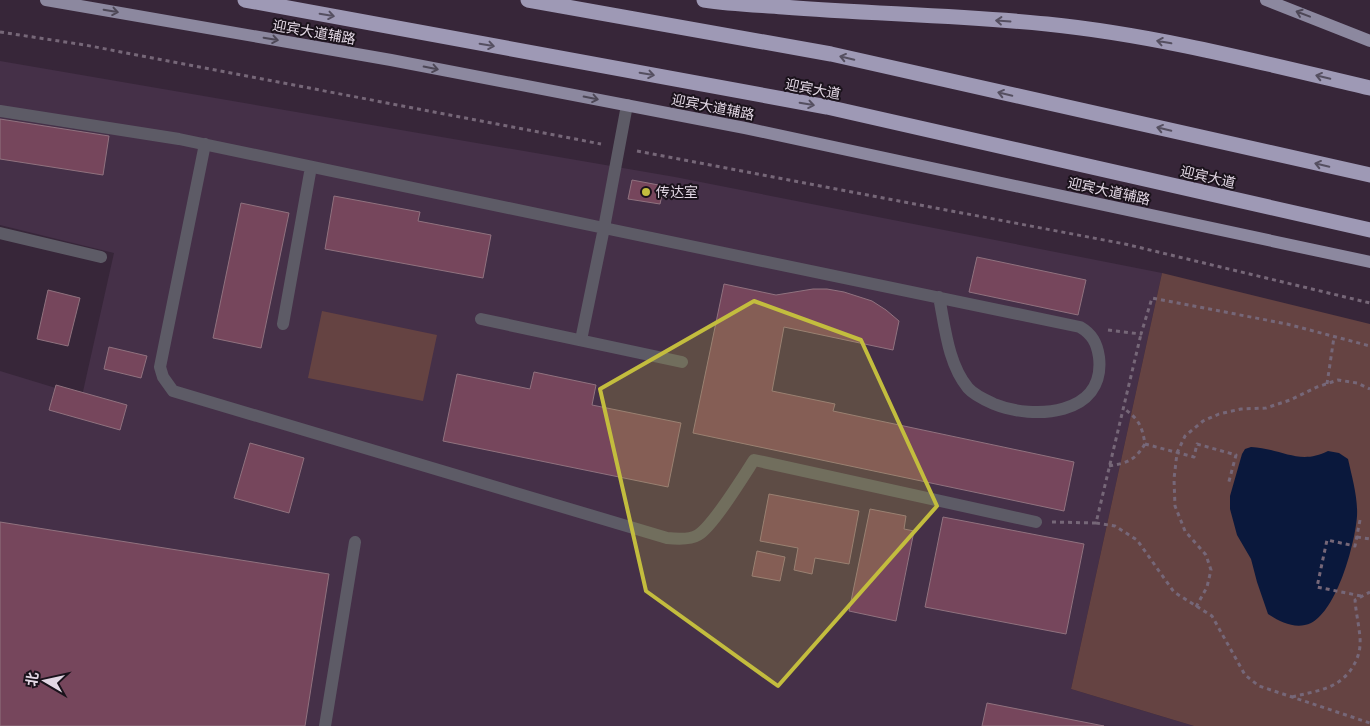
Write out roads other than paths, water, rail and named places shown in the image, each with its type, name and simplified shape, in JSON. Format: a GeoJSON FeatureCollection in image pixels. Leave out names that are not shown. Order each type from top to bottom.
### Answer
{"type":"FeatureCollection","features":[{"type":"Feature","properties":{"kind":"highway","name":"迎宾大道"},"geometry":{"type":"LineString","coordinates":[[245,0],[827,107],[1370,230]]}},
{"type":"Feature","properties":{"kind":"highway"},"geometry":{"type":"LineString","coordinates":[[528,0],[831,54],[1370,176]]}},
{"type":"Feature","properties":{"kind":"highway"},"geometry":{"type":"LineString","coordinates":[[704,0],[811,9],[948,16],[1048,24],[1136,37],[1217,52],[1370,88]]}},
{"type":"Feature","properties":{"kind":"main road","name":"迎宾大道辅路"},"geometry":{"type":"LineString","coordinates":[[46,0],[391,60],[755,130],[1370,262]]}},
{"type":"Feature","properties":{"kind":"main road"},"geometry":{"type":"LineString","coordinates":[[1266,0],[1370,39]]}},
{"type":"Feature","properties":{"kind":"lane"},"geometry":{"type":"LineString","coordinates":[[581,340],[627,105]]}},
{"type":"Feature","properties":{"kind":"lane"},"geometry":{"type":"LineString","coordinates":[[0,111],[204,144],[1080,326],[1090,333],[1098,351],[1100,368],[1096,386],[1081,402],[1041,413],[1020,412],[984,399],[968,388],[956,369],[947,338],[940,297]]}},
{"type":"Feature","properties":{"kind":"lane"},"geometry":{"type":"LineString","coordinates":[[204,144],[160,367],[163,377],[174,390],[667,538],[682,539],[697,536],[708,526],[754,460],[1036,522]]}},
{"type":"Feature","properties":{"kind":"lane"},"geometry":{"type":"LineString","coordinates":[[283,324],[312,167]]}},
{"type":"Feature","properties":{"kind":"lane"},"geometry":{"type":"LineString","coordinates":[[0,233],[101,257]]}},
{"type":"Feature","properties":{"kind":"lane"},"geometry":{"type":"LineString","coordinates":[[481,319],[682,362]]}},
{"type":"Feature","properties":{"kind":"lane"},"geometry":{"type":"LineString","coordinates":[[325,726],[355,542]]}},
{"type":"Feature","properties":{"kind":"water"},"geometry":{"type":"Polygon","coordinates":[[[1251,447],[1299,457],[1318,455],[1328,451],[1339,453],[1348,459],[1357,502],[1356,528],[1353,543],[1343,575],[1329,605],[1320,616],[1305,625],[1288,624],[1268,614],[1251,559],[1237,535],[1230,509],[1230,496],[1242,454],[1245,449],[1251,447]]]}},
{"type":"Feature","properties":{"kind":"place","name":"传达室"},"geometry":{"type":"Point","coordinates":[646,192]}}]}
